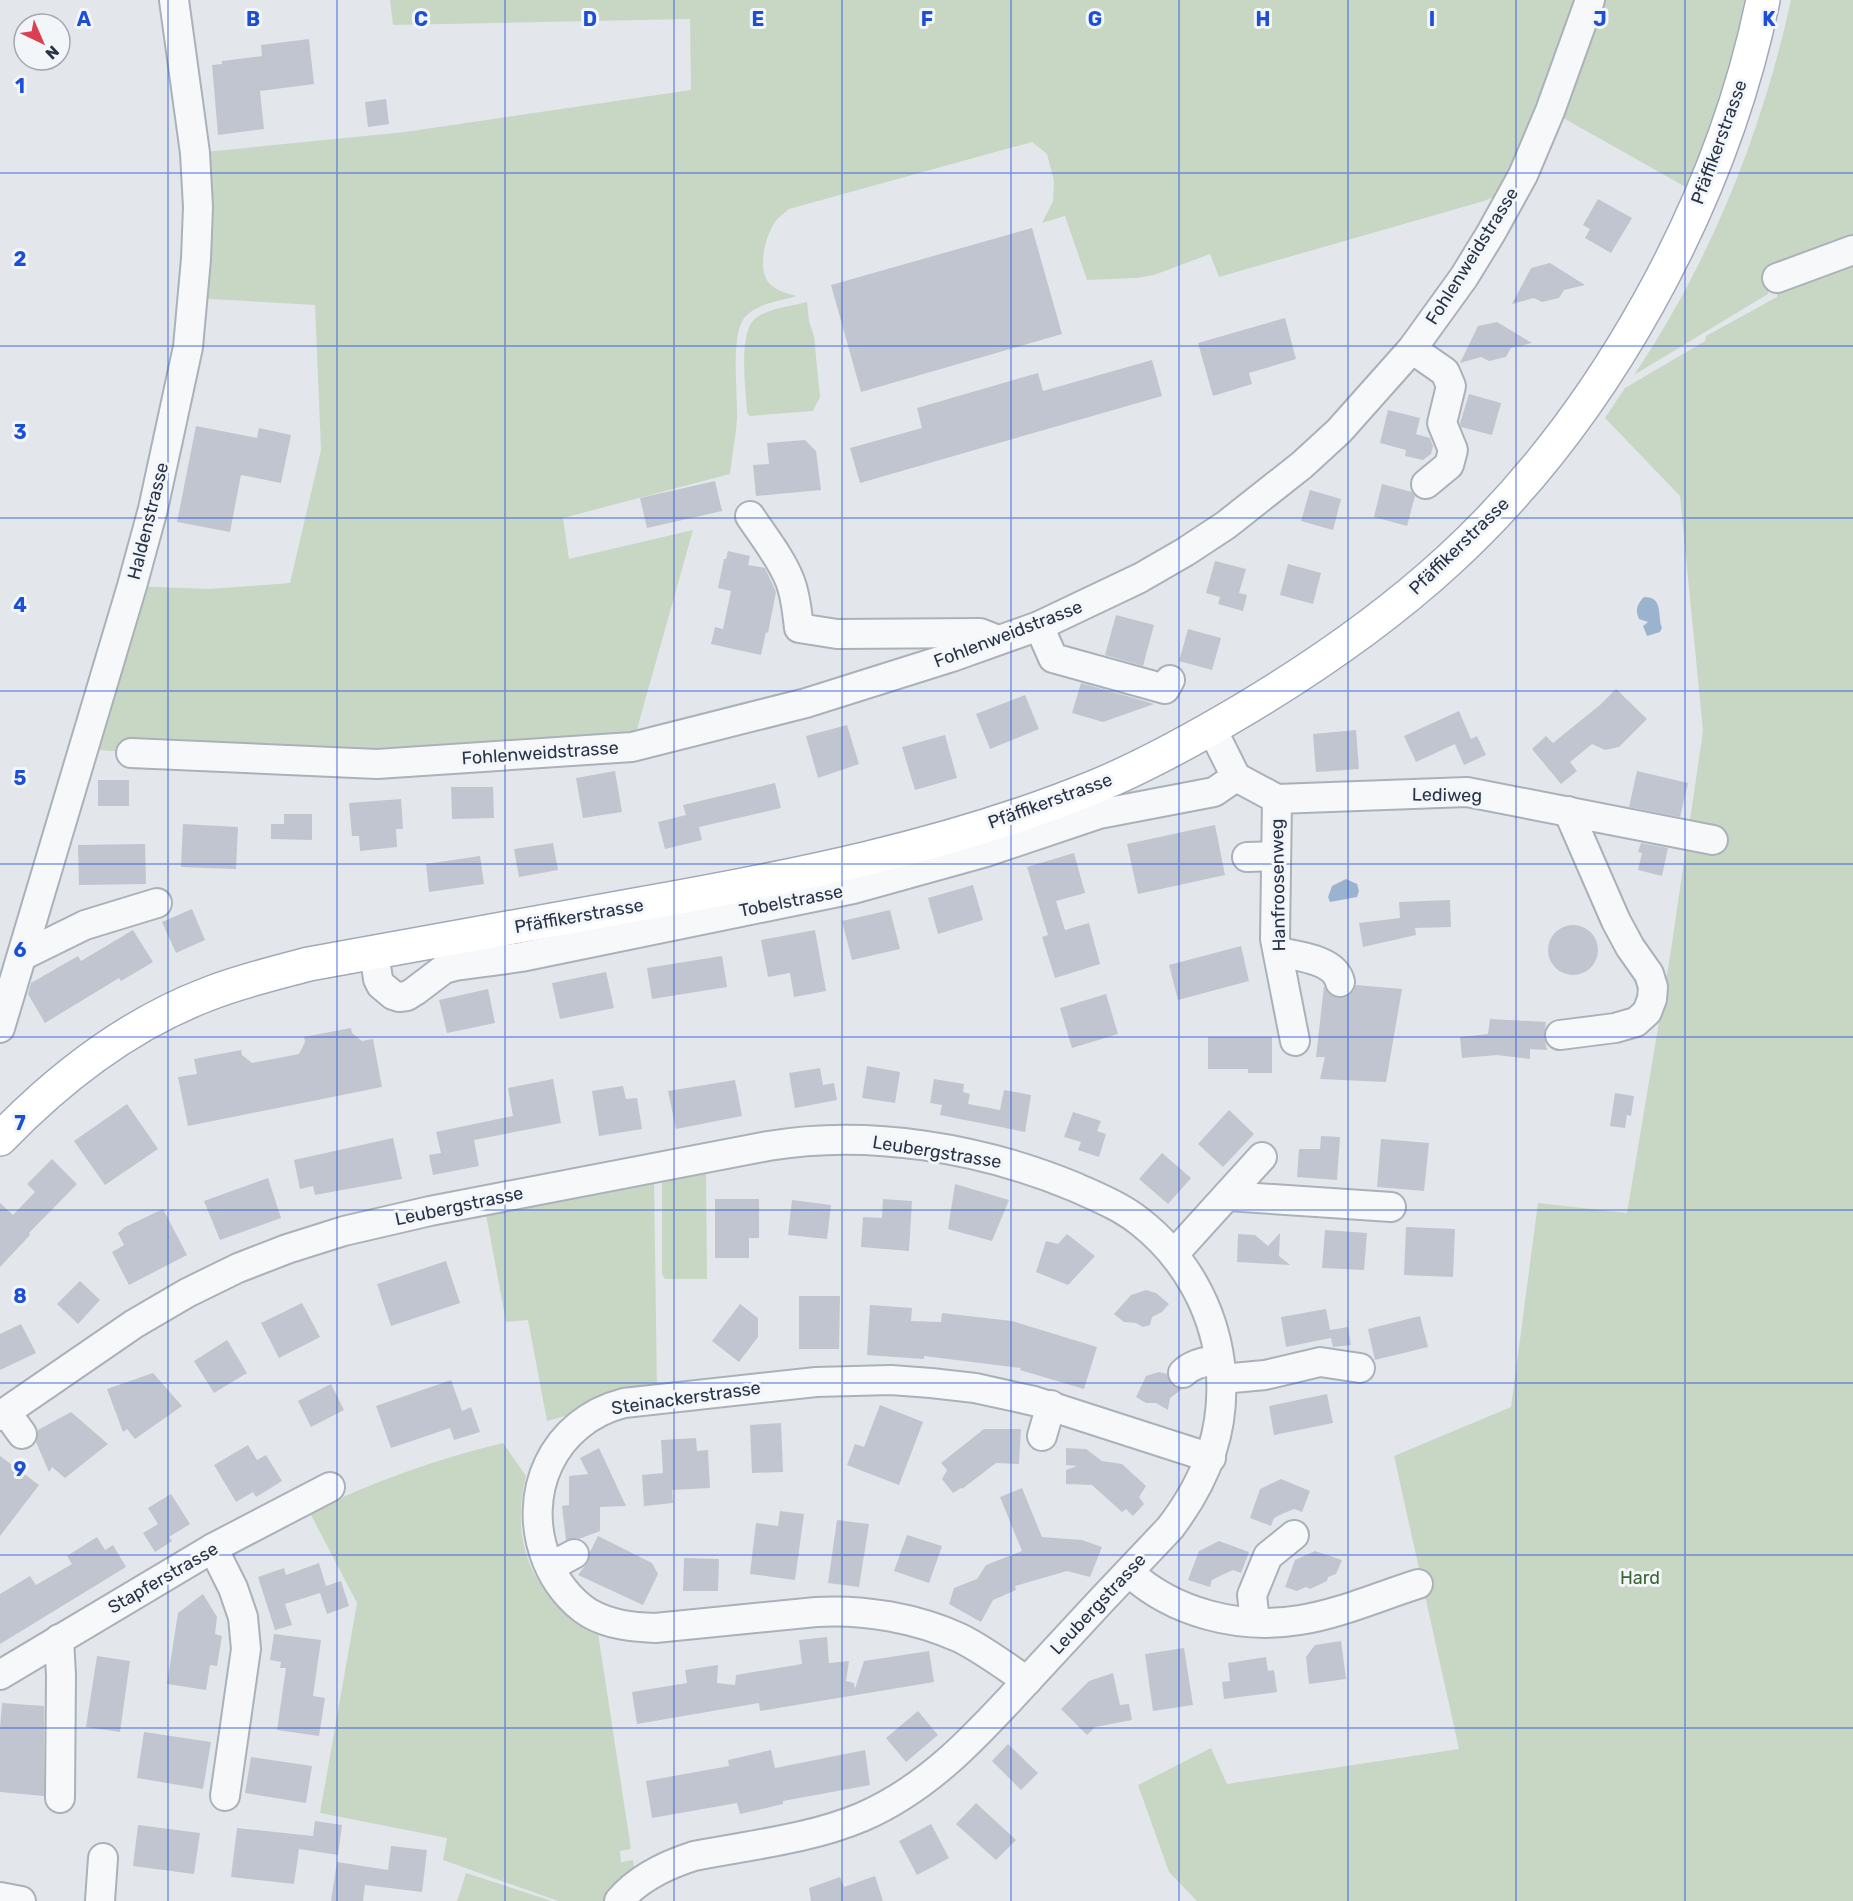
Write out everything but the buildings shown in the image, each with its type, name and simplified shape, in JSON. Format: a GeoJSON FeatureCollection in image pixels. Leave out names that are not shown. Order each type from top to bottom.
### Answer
{"type":"FeatureCollection","features":[{"type":"Feature","properties":{"kind":"main road","name":"Pfäffikerstrasse"},"geometry":{"type":"LineString","coordinates":[[0,1139],[65,1078],[111,1044],[158,1017],[207,994],[258,977],[309,964],[732,888],[970,831],[1093,788],[1160,757],[1212,729],[1310,668],[1411,594],[1452,557],[1491,517],[1556,441],[1620,351],[1674,254],[1697,206],[1735,107],[1763,0]]}},
{"type":"Feature","properties":{"kind":"street","name":"Haldenstrasse"},"geometry":{"type":"LineString","coordinates":[[0,1028],[132,586],[153,509],[188,346],[198,207],[191,122],[174,0]]}},
{"type":"Feature","properties":{"kind":"street","name":"Fohlenweidstrasse"},"geometry":{"type":"LineString","coordinates":[[131,753],[377,764],[632,747],[806,702],[1000,640],[1039,626],[1140,578],[1226,525],[1302,465],[1332,438],[1413,349],[1464,277],[1522,175],[1550,111],[1590,0]]}},
{"type":"Feature","properties":{"kind":"street"},"geometry":{"type":"LineString","coordinates":[[1777,278],[1853,250]]}},
{"type":"Feature","properties":{"kind":"street"},"geometry":{"type":"LineString","coordinates":[[1413,349],[1445,372],[1451,386],[1442,423],[1453,450],[1449,465],[1426,484]]}},
{"type":"Feature","properties":{"kind":"street"},"geometry":{"type":"LineString","coordinates":[[750,516],[782,564],[790,581],[799,628],[837,634],[980,633],[1000,640]]}},
{"type":"Feature","properties":{"kind":"street"},"geometry":{"type":"LineString","coordinates":[[1039,626],[1053,658],[1165,689],[1170,680]]}},
{"type":"Feature","properties":{"kind":"street"},"geometry":{"type":"LineString","coordinates":[[1212,729],[1236,777],[1277,799]]}},
{"type":"Feature","properties":{"kind":"street","name":"Tobelstrasse"},"geometry":{"type":"LineString","coordinates":[[374,952],[381,986],[399,997],[415,992],[444,969],[464,977],[521,957],[590,955],[678,936],[922,871],[1100,814],[1214,792],[1236,777]]}},
{"type":"Feature","properties":{"kind":"street","name":"Lediweg"},"geometry":{"type":"LineString","coordinates":[[1277,799],[1467,792],[1713,840]]}},
{"type":"Feature","properties":{"kind":"street","name":"Hanfroosenweg"},"geometry":{"type":"LineString","coordinates":[[1277,799],[1275,939],[1295,1041]]}},
{"type":"Feature","properties":{"kind":"street"},"geometry":{"type":"LineString","coordinates":[[1560,1035],[1616,1028],[1636,1022],[1647,1012],[1652,999],[1653,987],[1649,974],[1630,947],[1616,921],[1568,811]]}},
{"type":"Feature","properties":{"kind":"street"},"geometry":{"type":"LineString","coordinates":[[1247,857],[1276,856]]}},
{"type":"Feature","properties":{"kind":"street"},"geometry":{"type":"LineString","coordinates":[[22,956],[85,925],[157,903]]}},
{"type":"Feature","properties":{"kind":"street"},"geometry":{"type":"LineString","coordinates":[[1278,952],[1328,966],[1336,973],[1340,982]]}},
{"type":"Feature","properties":{"kind":"street","name":"Leubergstrasse"},"geometry":{"type":"LineString","coordinates":[[9,1421],[134,1324],[187,1293],[238,1268],[287,1250],[344,1231],[430,1211],[776,1145],[851,1139],[891,1142],[962,1153],[1010,1164],[1066,1184],[1116,1206],[1138,1220],[1174,1254],[1187,1271],[1208,1313],[1220,1369],[1218,1428],[1211,1458],[1186,1507],[1170,1528],[970,1741],[924,1782],[885,1806],[823,1831],[694,1856],[676,1862],[641,1881],[619,1901]]}},
{"type":"Feature","properties":{"kind":"street"},"geometry":{"type":"LineString","coordinates":[[1174,1254],[1262,1157]]}},
{"type":"Feature","properties":{"kind":"street"},"geometry":{"type":"LineString","coordinates":[[1227,1196],[1391,1207]]}},
{"type":"Feature","properties":{"kind":"street"},"geometry":{"type":"LineString","coordinates":[[1183,1373],[1196,1364],[1265,1375],[1320,1362],[1360,1368]]}},
{"type":"Feature","properties":{"kind":"street","name":"Steinackerstrasse"},"geometry":{"type":"LineString","coordinates":[[1027,1681],[988,1653],[959,1638],[900,1619],[869,1613],[843,1610],[655,1628],[616,1624],[587,1612],[562,1588],[562,1560],[542,1548],[537,1507],[541,1483],[549,1462],[560,1445],[592,1415],[609,1407],[658,1398],[816,1382],[891,1380],[975,1388],[1051,1405],[1211,1458]]}},
{"type":"Feature","properties":{"kind":"street"},"geometry":{"type":"LineString","coordinates":[[1042,1436],[1051,1405]]}},
{"type":"Feature","properties":{"kind":"street","name":"Stapferstrasse"},"geometry":{"type":"LineString","coordinates":[[0,1675],[213,1548],[330,1487]]}},
{"type":"Feature","properties":{"kind":"street"},"geometry":{"type":"LineString","coordinates":[[1255,1622],[1252,1595],[1268,1556],[1294,1535]]}},
{"type":"Feature","properties":{"kind":"street"},"geometry":{"type":"LineString","coordinates":[[213,1548],[234,1588],[243,1617],[246,1649],[225,1796]]}},
{"type":"Feature","properties":{"kind":"street"},"geometry":{"type":"LineString","coordinates":[[1129,1572],[1146,1587],[1188,1608],[1218,1618],[1255,1622],[1300,1620],[1319,1616],[1418,1584]]}},
{"type":"Feature","properties":{"kind":"street"},"geometry":{"type":"LineString","coordinates":[[59,1640],[60,1798]]}},
{"type":"Feature","properties":{"kind":"street"},"geometry":{"type":"LineString","coordinates":[[100,1901],[103,1858]]}},
{"type":"Feature","properties":{"kind":"street"},"geometry":{"type":"LineString","coordinates":[[0,1897],[21,1901]]}},
{"type":"Feature","properties":{"kind":"green space"},"geometry":{"type":"Polygon","coordinates":[[[390,0],[1581,0],[1532,130],[1498,195],[1484,201],[1219,277],[1210,254],[1154,275],[1087,280],[1065,216],[1042,223],[1053,201],[1054,181],[1047,154],[1032,142],[789,209],[771,228],[765,245],[763,263],[766,279],[771,285],[780,291],[797,296],[770,303],[750,312],[740,325],[736,350],[737,418],[730,474],[563,518],[569,559],[693,530],[632,747],[183,756],[84,749],[132,586],[209,589],[290,583],[321,450],[315,305],[193,298],[195,153],[405,132],[691,90],[690,19],[393,25],[390,0]]]}},
{"type":"Feature","properties":{"kind":"green space"},"geometry":{"type":"Polygon","coordinates":[[[1600,0],[1746,0],[1735,57],[1691,190],[1558,115],[1600,0]]]}},
{"type":"Feature","properties":{"kind":"green space"},"geometry":{"type":"Polygon","coordinates":[[[1791,0],[1853,0],[1853,239],[1772,272],[1768,294],[1634,375],[1687,287],[1730,195],[1765,99],[1791,0]]]}},
{"type":"Feature","properties":{"kind":"green space","name":"Hard"},"geometry":{"type":"Polygon","coordinates":[[[1853,250],[1853,1901],[1197,1901],[1169,1872],[1138,1785],[1211,1748],[1227,1784],[1459,1749],[1394,1456],[1511,1407],[1538,1203],[1627,1213],[1671,950],[1703,731],[1680,496],[1605,418],[1625,388],[1705,341],[1706,336],[1777,297],[1777,278],[1853,250]]]}},
{"type":"Feature","properties":{"kind":"green space"},"geometry":{"type":"Polygon","coordinates":[[[807,302],[809,321],[814,336],[820,397],[813,411],[750,416],[747,413],[744,361],[747,334],[751,324],[757,317],[768,311],[807,302]]]}},
{"type":"Feature","properties":{"kind":"green space"},"geometry":{"type":"Polygon","coordinates":[[[706,1167],[707,1279],[665,1279],[662,1274],[662,1176],[706,1167]]]}},
{"type":"Feature","properties":{"kind":"green space"},"geometry":{"type":"Polygon","coordinates":[[[654,1177],[657,1391],[547,1421],[528,1320],[506,1322],[485,1209],[654,1177]]]}},
{"type":"Feature","properties":{"kind":"green space"},"geometry":{"type":"Polygon","coordinates":[[[503,1443],[526,1476],[521,1525],[524,1548],[532,1568],[543,1587],[557,1604],[576,1620],[598,1633],[631,1849],[620,1851],[621,1862],[633,1860],[635,1873],[605,1901],[558,1901],[443,1860],[447,1838],[320,1813],[357,1603],[310,1513],[404,1472],[503,1443]]]}},
{"type":"Feature","properties":{"kind":"green space"},"geometry":{"type":"Polygon","coordinates":[[[466,1873],[552,1901],[457,1901],[466,1873]]]}},
{"type":"Feature","properties":{"kind":"water"},"geometry":{"type":"Polygon","coordinates":[[[1644,597],[1655,600],[1657,603],[1662,628],[1660,632],[1647,636],[1643,626],[1648,622],[1639,619],[1637,613],[1638,605],[1644,597]]]}},
{"type":"Feature","properties":{"kind":"water"},"geometry":{"type":"Polygon","coordinates":[[[1346,879],[1357,884],[1359,891],[1357,897],[1330,902],[1328,897],[1332,886],[1346,879]]]}}]}
